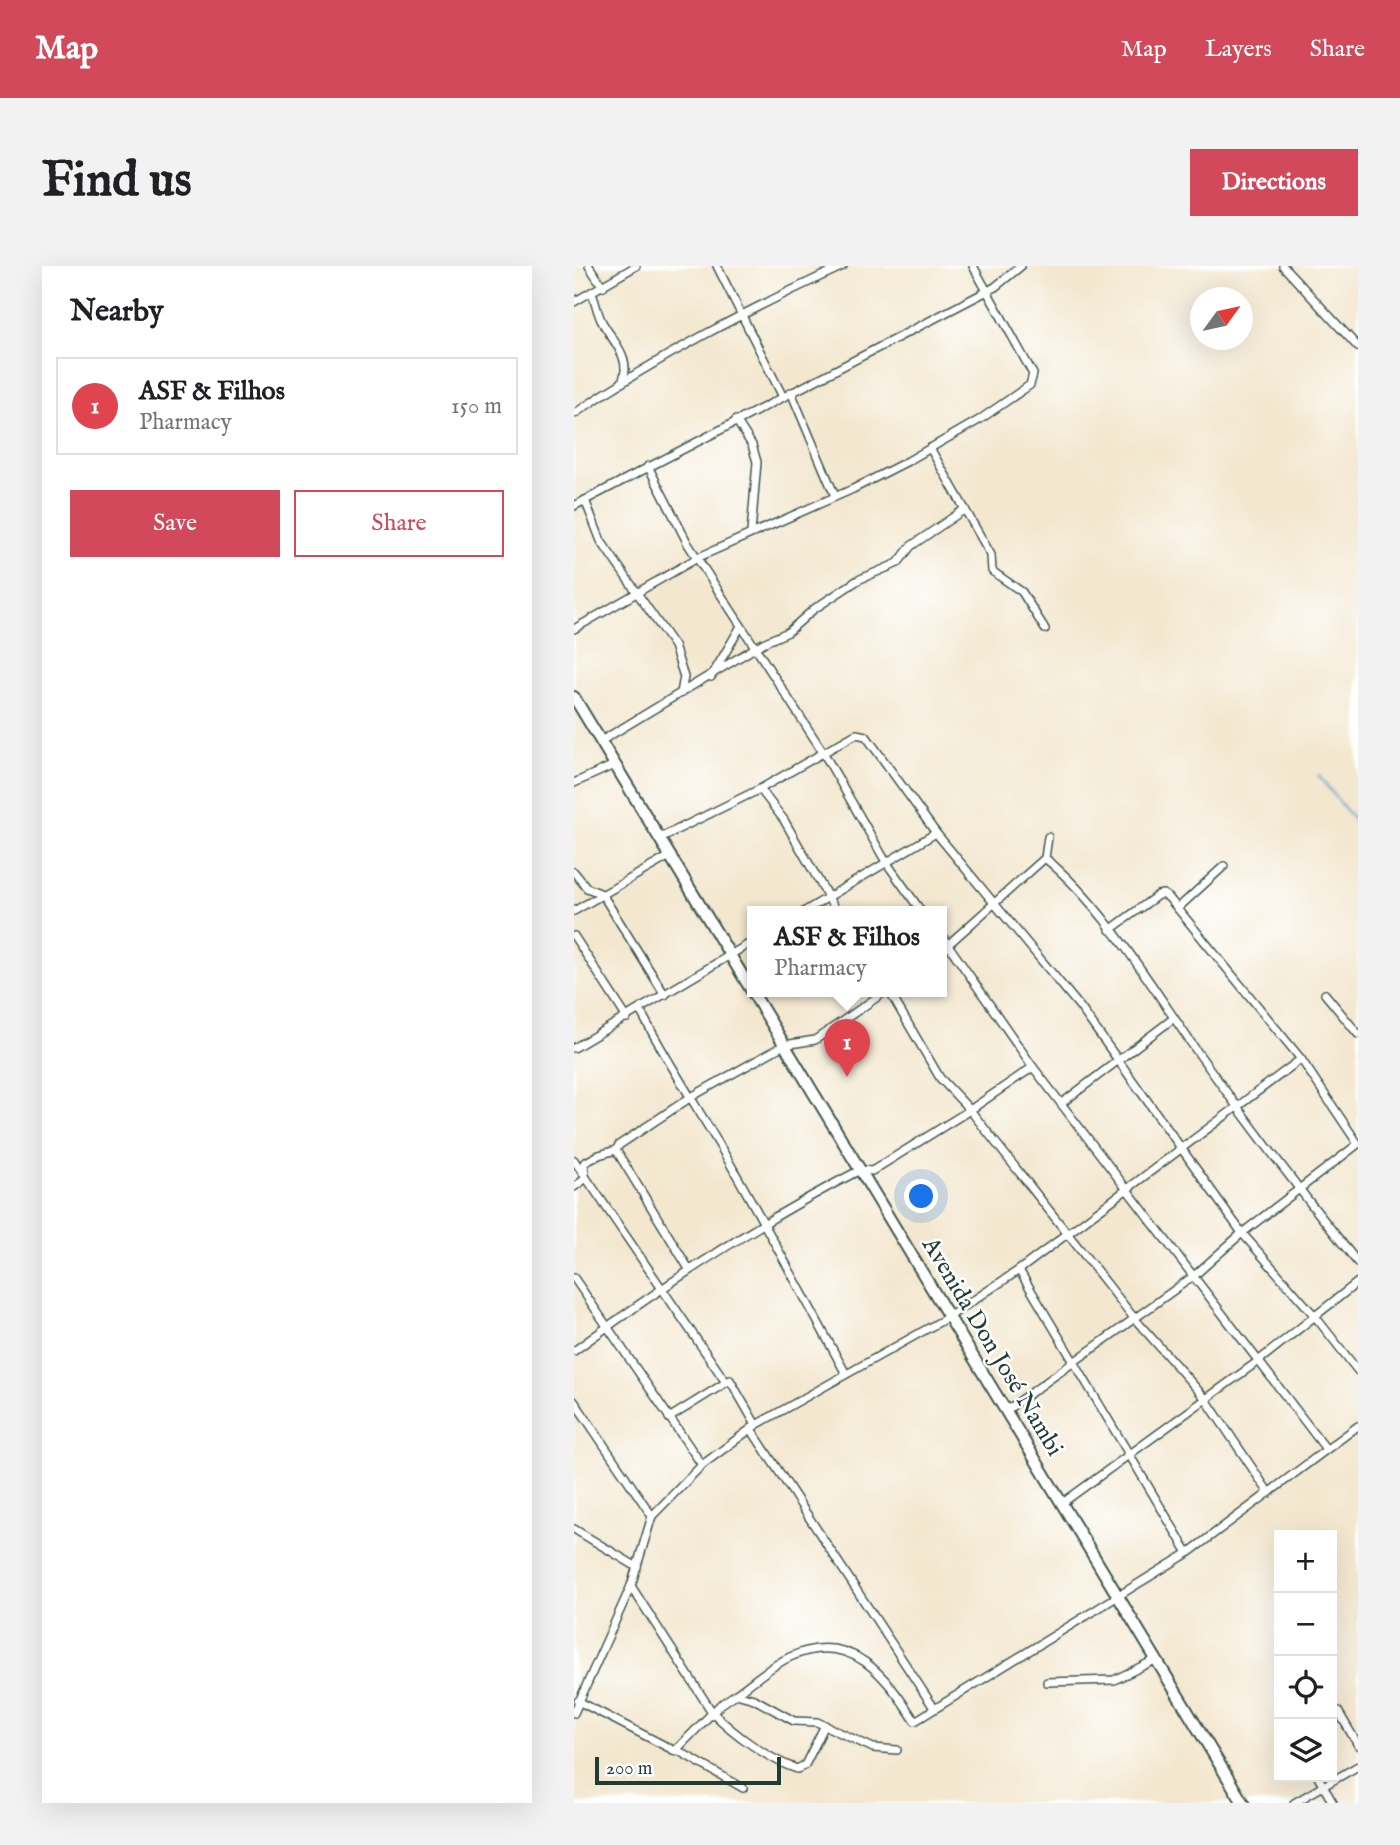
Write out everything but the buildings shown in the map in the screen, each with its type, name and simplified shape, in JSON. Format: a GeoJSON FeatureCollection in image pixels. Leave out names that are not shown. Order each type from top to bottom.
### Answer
{"type":"FeatureCollection","features":[{"type":"Feature","properties":{"kind":"street"},"geometry":{"type":"LineString","coordinates":[[589,266],[603,287]]}},
{"type":"Feature","properties":{"kind":"street"},"geometry":{"type":"LineString","coordinates":[[574,302],[636,266]]}},
{"type":"Feature","properties":{"kind":"street"},"geometry":{"type":"LineString","coordinates":[[717,266],[783,397]]}},
{"type":"Feature","properties":{"kind":"street"},"geometry":{"type":"LineString","coordinates":[[574,414],[622,383],[742,316],[843,266]]}},
{"type":"Feature","properties":{"kind":"street"},"geometry":{"type":"LineString","coordinates":[[574,629],[699,557],[835,496],[930,448],[979,420],[1032,381],[1033,374],[996,312],[988,291],[973,266]]}},
{"type":"Feature","properties":{"kind":"street"},"geometry":{"type":"LineString","coordinates":[[574,506],[988,291],[1011,277],[1021,266]]}},
{"type":"Feature","properties":{"kind":"street"},"geometry":{"type":"LineString","coordinates":[[1283,266],[1358,347]]}},
{"type":"Feature","properties":{"kind":"street"},"geometry":{"type":"LineString","coordinates":[[592,292],[601,320],[625,359],[627,368],[622,383]]}},
{"type":"Feature","properties":{"kind":"street"},"geometry":{"type":"LineString","coordinates":[[791,392],[835,496]]}},
{"type":"Feature","properties":{"kind":"street"},"geometry":{"type":"LineString","coordinates":[[736,420],[752,445],[757,462],[751,533]]}},
{"type":"Feature","properties":{"kind":"street"},"geometry":{"type":"LineString","coordinates":[[930,448],[991,555],[992,571],[1022,592],[1045,629]]}},
{"type":"Feature","properties":{"kind":"street"},"geometry":{"type":"LineString","coordinates":[[648,466],[688,544],[699,557],[755,649],[823,752],[887,862],[918,906]]}},
{"type":"Feature","properties":{"kind":"street"},"geometry":{"type":"LineString","coordinates":[[585,500],[601,541],[674,646],[684,677],[681,693]]}},
{"type":"Feature","properties":{"kind":"street"},"geometry":{"type":"LineString","coordinates":[[601,741],[788,632],[814,609],[859,580],[898,563],[911,546],[965,509]]}},
{"type":"Feature","properties":{"kind":"street"},"geometry":{"type":"LineString","coordinates":[[710,677],[741,626]]}},
{"type":"Feature","properties":{"kind":"street"},"geometry":{"type":"LineString","coordinates":[[684,677],[696,684]]}},
{"type":"Feature","properties":{"kind":"street","name":"Avenida Don José Nambi"},"geometry":{"type":"LineString","coordinates":[[574,697],[668,857],[747,984]]}},
{"type":"Feature","properties":{"kind":"street"},"geometry":{"type":"LineString","coordinates":[[658,839],[760,789],[856,734],[866,736],[936,833],[1080,1007],[1242,1233],[1314,1315],[1358,1371]]}},
{"type":"Feature","properties":{"kind":"street"},"geometry":{"type":"LineString","coordinates":[[574,783],[614,765]]}},
{"type":"Feature","properties":{"kind":"street"},"geometry":{"type":"LineString","coordinates":[[760,789],[784,820],[832,906]]}},
{"type":"Feature","properties":{"kind":"street"},"geometry":{"type":"LineString","coordinates":[[813,906],[936,833]]}},
{"type":"Feature","properties":{"kind":"street"},"geometry":{"type":"LineString","coordinates":[[949,944],[1045,858],[1048,837]]}},
{"type":"Feature","properties":{"kind":"street"},"geometry":{"type":"LineString","coordinates":[[574,911],[668,857]]}},
{"type":"Feature","properties":{"kind":"street"},"geometry":{"type":"LineString","coordinates":[[1045,858],[1064,874],[1110,930],[1236,1107],[1358,1263]]}},
{"type":"Feature","properties":{"kind":"street"},"geometry":{"type":"LineString","coordinates":[[1178,908],[1224,866]]}},
{"type":"Feature","properties":{"kind":"street"},"geometry":{"type":"LineString","coordinates":[[574,872],[587,888],[602,894],[665,995]]}},
{"type":"Feature","properties":{"kind":"street"},"geometry":{"type":"LineString","coordinates":[[1007,1410],[1195,1275],[1242,1233],[1358,1144],[1301,1059],[1178,908],[1163,894],[1110,930]]}},
{"type":"Feature","properties":{"kind":"street"},"geometry":{"type":"LineString","coordinates":[[574,936],[626,1018]]}},
{"type":"Feature","properties":{"kind":"street"},"geometry":{"type":"LineString","coordinates":[[947,942],[1032,1066],[1326,1449]]}},
{"type":"Feature","properties":{"kind":"street"},"geometry":{"type":"LineString","coordinates":[[574,1048],[747,945]]}},
{"type":"Feature","properties":{"kind":"street"},"geometry":{"type":"LineString","coordinates":[[1325,994],[1358,1034]]}},
{"type":"Feature","properties":{"kind":"street","name":"Avenida Don José Nambi"},"geometry":{"type":"LineString","coordinates":[[755,997],[1243,1803]]}},
{"type":"Feature","properties":{"kind":"street"},"geometry":{"type":"LineString","coordinates":[[585,1179],[584,1163],[616,1150],[619,1145],[691,1097],[785,1045],[815,1040],[878,997]]}},
{"type":"Feature","properties":{"kind":"street"},"geometry":{"type":"LineString","coordinates":[[891,997],[940,1078],[970,1110],[1134,1318],[1205,1398],[1269,1493]]}},
{"type":"Feature","properties":{"kind":"street"},"geometry":{"type":"LineString","coordinates":[[640,1010],[673,1075],[691,1097],[846,1374]]}},
{"type":"Feature","properties":{"kind":"street"},"geometry":{"type":"LineString","coordinates":[[1062,1103],[1174,1018]]}},
{"type":"Feature","properties":{"kind":"street"},"geometry":{"type":"LineString","coordinates":[[574,1713],[631,1586],[652,1516],[702,1465],[753,1427],[950,1316],[1019,1270],[1301,1059]]}},
{"type":"Feature","properties":{"kind":"street"},"geometry":{"type":"LineString","coordinates":[[574,1351],[689,1269],[763,1223],[860,1170],[872,1171],[970,1110],[1032,1066]]}},
{"type":"Feature","properties":{"kind":"street"},"geometry":{"type":"LineString","coordinates":[[616,1150],[689,1269]]}},
{"type":"Feature","properties":{"kind":"street"},"geometry":{"type":"LineString","coordinates":[[574,1160],[725,1381]]}},
{"type":"Feature","properties":{"kind":"street"},"geometry":{"type":"LineString","coordinates":[[574,1187],[585,1179]]}},
{"type":"Feature","properties":{"kind":"street"},"geometry":{"type":"LineString","coordinates":[[1019,1270],[1072,1363],[1188,1553]]}},
{"type":"Feature","properties":{"kind":"street"},"geometry":{"type":"LineString","coordinates":[[574,1278],[702,1465]]}},
{"type":"Feature","properties":{"kind":"street"},"geometry":{"type":"LineString","coordinates":[[1061,1504],[1257,1362],[1358,1282]]}},
{"type":"Feature","properties":{"kind":"street"},"geometry":{"type":"LineString","coordinates":[[669,1418],[730,1380],[753,1427],[934,1708]]}},
{"type":"Feature","properties":{"kind":"street"},"geometry":{"type":"LineString","coordinates":[[574,1401],[652,1516]]}},
{"type":"Feature","properties":{"kind":"street"},"geometry":{"type":"LineString","coordinates":[[677,1750],[712,1712],[736,1694],[788,1658],[813,1650],[833,1651],[862,1659],[874,1666],[888,1680],[915,1721],[1188,1553],[1358,1426]]}},
{"type":"Feature","properties":{"kind":"street"},"geometry":{"type":"LineString","coordinates":[[574,1529],[637,1567]]}},
{"type":"Feature","properties":{"kind":"street"},"geometry":{"type":"LineString","coordinates":[[631,1586],[712,1712],[724,1724],[782,1763],[797,1769],[805,1765],[825,1725]]}},
{"type":"Feature","properties":{"kind":"street"},"geometry":{"type":"LineString","coordinates":[[1047,1682],[1114,1680],[1158,1659]]}},
{"type":"Feature","properties":{"kind":"street"},"geometry":{"type":"LineString","coordinates":[[736,1694],[754,1699],[794,1721],[825,1725],[873,1748],[897,1750]]}},
{"type":"Feature","properties":{"kind":"street"},"geometry":{"type":"LineString","coordinates":[[578,1701],[668,1749],[677,1750],[743,1788]]}},
{"type":"Feature","properties":{"kind":"street"},"geometry":{"type":"LineString","coordinates":[[1338,1711],[1358,1745]]}},
{"type":"Feature","properties":{"kind":"street"},"geometry":{"type":"LineString","coordinates":[[1294,1803],[1358,1766]]}},
{"type":"Feature","properties":{"kind":"street"},"geometry":{"type":"LineString","coordinates":[[1321,1782],[1333,1803]]}},
{"type":"Feature","properties":{"kind":"waterway"},"geometry":{"type":"LineString","coordinates":[[1318,775],[1358,825]]}},
{"type":"Feature","properties":{"kind":"place","name":"ASF & Filhos"},"geometry":{"type":"Point","coordinates":[847,1077]}}]}
